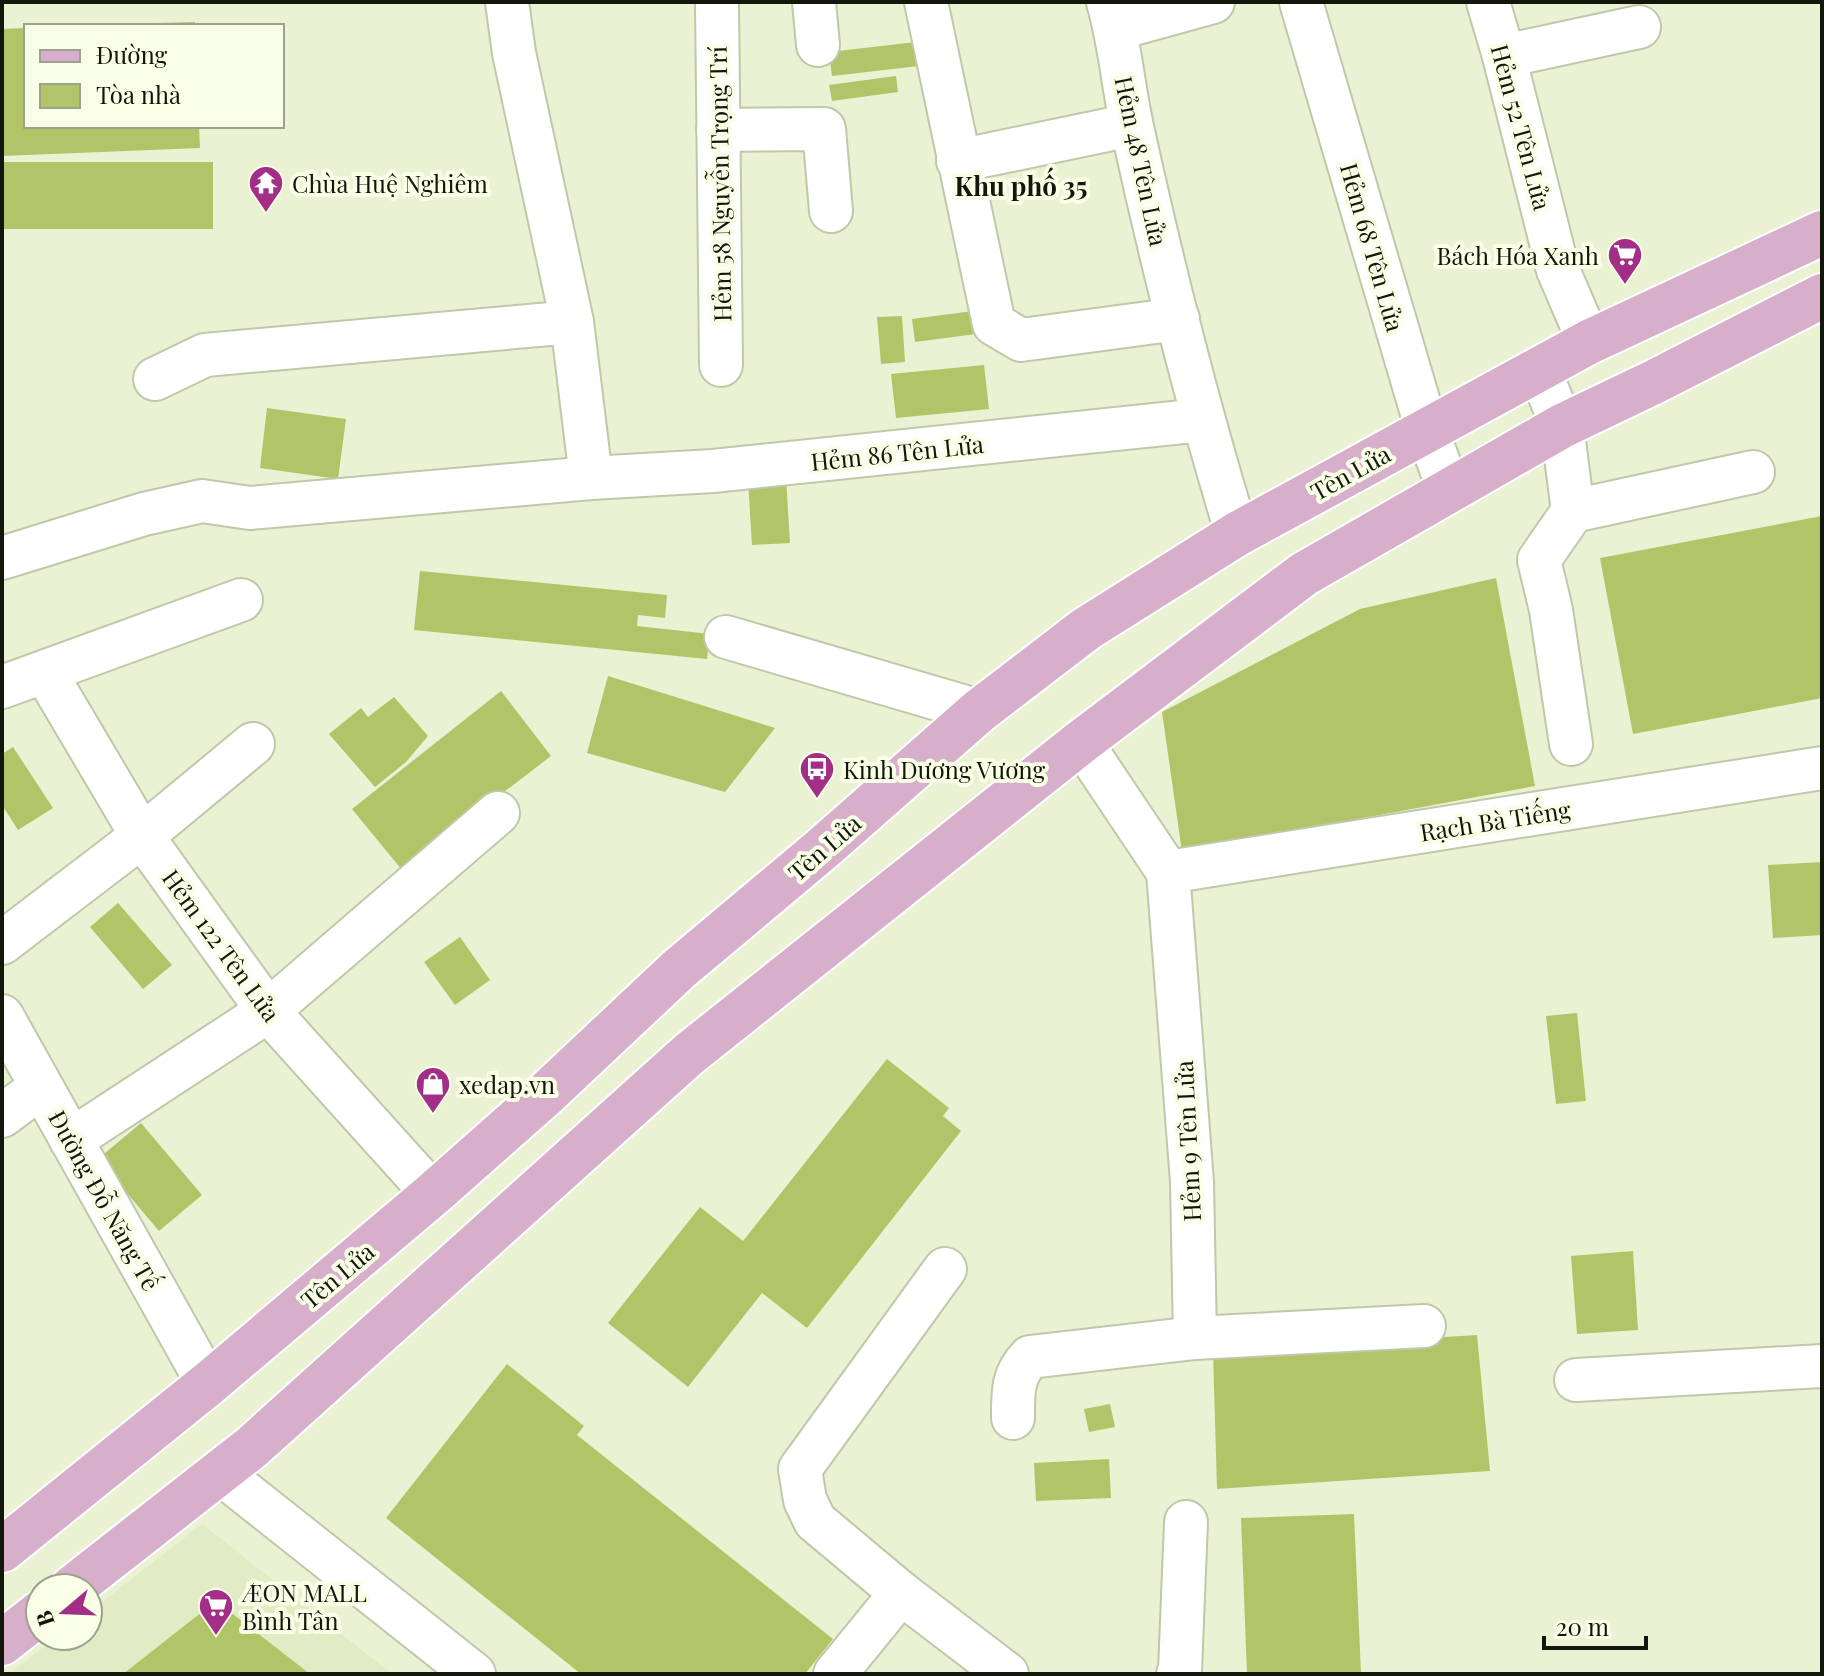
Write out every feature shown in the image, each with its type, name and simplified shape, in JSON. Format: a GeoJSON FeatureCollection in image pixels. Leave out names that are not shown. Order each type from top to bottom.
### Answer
{"type":"FeatureCollection","features":[{"type":"Feature","properties":{"kind":"main road","name":"Tên Lửa"},"geometry":{"type":"LineString","coordinates":[[2,1550],[208,1384],[433,1194],[546,1094],[679,969],[979,711],[1086,629],[1237,534],[1589,342],[1822,233]]}},
{"type":"Feature","properties":{"kind":"main road"},"geometry":{"type":"LineString","coordinates":[[92,1572],[252,1447],[689,1054],[1081,742],[1304,574],[1562,426],[1822,296]]}},
{"type":"Feature","properties":{"kind":"main road"},"geometry":{"type":"LineString","coordinates":[[2,1643],[24,1626]]}},
{"type":"Feature","properties":{"kind":"street"},"geometry":{"type":"LineString","coordinates":[[507,2],[514,53],[572,322],[591,478]]}},
{"type":"Feature","properties":{"kind":"street","name":"Hẻm 58 Nguyễn Trọng Trí"},"geometry":{"type":"LineString","coordinates":[[717,2],[721,365]]}},
{"type":"Feature","properties":{"kind":"street"},"geometry":{"type":"LineString","coordinates":[[814,2],[818,45]]}},
{"type":"Feature","properties":{"kind":"street"},"geometry":{"type":"LineString","coordinates":[[926,2],[994,324],[1021,340],[1178,319],[1202,420],[1237,534]]}},
{"type":"Feature","properties":{"kind":"street"},"geometry":{"type":"LineString","coordinates":[[1112,15],[1213,2]]}},
{"type":"Feature","properties":{"kind":"street","name":"Hẻm 68 Tên Lửa"},"geometry":{"type":"LineString","coordinates":[[1301,2],[1427,430],[1449,491]]}},
{"type":"Feature","properties":{"kind":"street","name":"Hẻm 52 Tên Lửa"},"geometry":{"type":"LineString","coordinates":[[1488,2],[1558,270],[1589,342]]}},
{"type":"Feature","properties":{"kind":"street","name":"Hẻm 48 Tên Lửa"},"geometry":{"type":"LineString","coordinates":[[1112,15],[1131,125],[1178,319]]}},
{"type":"Feature","properties":{"kind":"street"},"geometry":{"type":"LineString","coordinates":[[1504,56],[1639,27]]}},
{"type":"Feature","properties":{"kind":"street"},"geometry":{"type":"LineString","coordinates":[[958,161],[1131,125]]}},
{"type":"Feature","properties":{"kind":"street"},"geometry":{"type":"LineString","coordinates":[[718,130],[824,129],[831,211]]}},
{"type":"Feature","properties":{"kind":"street"},"geometry":{"type":"LineString","coordinates":[[155,379],[205,355],[572,322]]}},
{"type":"Feature","properties":{"kind":"street"},"geometry":{"type":"LineString","coordinates":[[1539,369],[1562,426],[1573,511],[1539,560],[1551,610],[1571,744]]}},
{"type":"Feature","properties":{"kind":"street","name":"Hẻm 86 Tên Lửa"},"geometry":{"type":"LineString","coordinates":[[2,558],[144,514],[202,501],[250,508],[591,478],[713,471],[1202,420]]}},
{"type":"Feature","properties":{"kind":"street"},"geometry":{"type":"LineString","coordinates":[[1573,511],[1753,472]]}},
{"type":"Feature","properties":{"kind":"street"},"geometry":{"type":"LineString","coordinates":[[2,687],[241,600]]}},
{"type":"Feature","properties":{"kind":"street"},"geometry":{"type":"LineString","coordinates":[[726,637],[979,711]]}},
{"type":"Feature","properties":{"kind":"street","name":"Hẻm 122 Tên Lửa"},"geometry":{"type":"LineString","coordinates":[[45,672],[142,836],[268,1011],[433,1194]]}},
{"type":"Feature","properties":{"kind":"street","name":"Hẻm 9 Tên Lửa"},"geometry":{"type":"LineString","coordinates":[[1081,742],[1168,872],[1192,1182],[1195,1338]]}},
{"type":"Feature","properties":{"kind":"street"},"geometry":{"type":"LineString","coordinates":[[2,943],[142,836],[253,744]]}},
{"type":"Feature","properties":{"kind":"street","name":"Rạch Bà Tiếng"},"geometry":{"type":"LineString","coordinates":[[1168,872],[1822,768]]}},
{"type":"Feature","properties":{"kind":"street"},"geometry":{"type":"LineString","coordinates":[[71,1140],[268,1011],[498,813]]}},
{"type":"Feature","properties":{"kind":"street","name":"Đường Đỗ Năng Tế"},"geometry":{"type":"LineString","coordinates":[[2,1016],[21,1092],[71,1140],[208,1384]]}},
{"type":"Feature","properties":{"kind":"street"},"geometry":{"type":"LineString","coordinates":[[2,1116],[21,1092]]}},
{"type":"Feature","properties":{"kind":"street"},"geometry":{"type":"LineString","coordinates":[[945,1269],[800,1469],[805,1500],[815,1521],[901,1593],[1007,1674]]}},
{"type":"Feature","properties":{"kind":"street"},"geometry":{"type":"LineString","coordinates":[[1013,1418],[1013,1383],[1019,1368],[1030,1357],[1195,1338],[1424,1326]]}},
{"type":"Feature","properties":{"kind":"street"},"geometry":{"type":"LineString","coordinates":[[1576,1380],[1822,1366]]}},
{"type":"Feature","properties":{"kind":"street"},"geometry":{"type":"LineString","coordinates":[[219,1472],[474,1674]]}},
{"type":"Feature","properties":{"kind":"street"},"geometry":{"type":"LineString","coordinates":[[1178,1674],[1186,1522]]}},
{"type":"Feature","properties":{"kind":"street"},"geometry":{"type":"LineString","coordinates":[[835,1674],[901,1593]]}},
{"type":"Feature","properties":{"kind":"shaded area"},"geometry":{"type":"Polygon","coordinates":[[[202,1524],[392,1674],[9,1674],[37,1652],[104,1652],[104,1601],[202,1524]]]}},
{"type":"Feature","properties":{"kind":"building"},"geometry":{"type":"Polygon","coordinates":[[[195,22],[195,24],[158,24],[195,22]]]}},
{"type":"Feature","properties":{"kind":"building"},"geometry":{"type":"Polygon","coordinates":[[[24,28],[24,128],[199,128],[200,148],[2,156],[2,29],[24,28]]]}},
{"type":"Feature","properties":{"kind":"building"},"geometry":{"type":"Polygon","coordinates":[[[916,42],[919,66],[832,76],[829,52],[916,42]]]}},
{"type":"Feature","properties":{"kind":"building"},"geometry":{"type":"Polygon","coordinates":[[[896,76],[898,92],[832,101],[829,85],[896,76]]]}},
{"type":"Feature","properties":{"kind":"building"},"geometry":{"type":"Polygon","coordinates":[[[2,162],[213,162],[213,229],[2,229],[2,162]]]}},
{"type":"Feature","properties":{"kind":"building"},"geometry":{"type":"Polygon","coordinates":[[[973,311],[976,334],[915,342],[912,319],[973,311]]]}},
{"type":"Feature","properties":{"kind":"building"},"geometry":{"type":"Polygon","coordinates":[[[902,316],[905,362],[881,364],[877,317],[902,316]]]}},
{"type":"Feature","properties":{"kind":"building"},"geometry":{"type":"Polygon","coordinates":[[[984,365],[989,409],[896,418],[891,374],[984,365]]]}},
{"type":"Feature","properties":{"kind":"building"},"geometry":{"type":"Polygon","coordinates":[[[267,408],[346,419],[338,479],[260,468],[267,408]]]}},
{"type":"Feature","properties":{"kind":"building"},"geometry":{"type":"Polygon","coordinates":[[[786,478],[790,543],[752,545],[748,480],[786,478]]]}},
{"type":"Feature","properties":{"kind":"building"},"geometry":{"type":"Polygon","coordinates":[[[1822,516],[1822,698],[1633,734],[1600,558],[1822,516]]]}},
{"type":"Feature","properties":{"kind":"building"},"geometry":{"type":"Polygon","coordinates":[[[420,571],[667,595],[665,618],[638,615],[637,626],[710,634],[707,659],[414,630],[420,571]]]}},
{"type":"Feature","properties":{"kind":"building"},"geometry":{"type":"Polygon","coordinates":[[[1496,578],[1535,786],[1182,852],[1162,712],[1360,609],[1496,578]]]}},
{"type":"Feature","properties":{"kind":"building"},"geometry":{"type":"Polygon","coordinates":[[[608,676],[775,728],[725,792],[587,753],[608,676]]]}},
{"type":"Feature","properties":{"kind":"building"},"geometry":{"type":"Polygon","coordinates":[[[501,691],[551,756],[402,870],[352,809],[501,691]]]}},
{"type":"Feature","properties":{"kind":"building"},"geometry":{"type":"Polygon","coordinates":[[[394,697],[428,736],[406,762],[375,787],[329,734],[361,708],[368,717],[394,697]]]}},
{"type":"Feature","properties":{"kind":"building"},"geometry":{"type":"Polygon","coordinates":[[[13,747],[53,808],[18,830],[2,805],[2,754],[13,747]]]}},
{"type":"Feature","properties":{"kind":"building"},"geometry":{"type":"Polygon","coordinates":[[[1822,862],[1822,935],[1773,938],[1768,865],[1822,862]]]}},
{"type":"Feature","properties":{"kind":"building"},"geometry":{"type":"Polygon","coordinates":[[[118,903],[172,965],[143,989],[90,927],[118,903]]]}},
{"type":"Feature","properties":{"kind":"building"},"geometry":{"type":"Polygon","coordinates":[[[460,937],[490,980],[455,1005],[424,962],[460,937]]]}},
{"type":"Feature","properties":{"kind":"building"},"geometry":{"type":"Polygon","coordinates":[[[1577,1013],[1586,1101],[1556,1104],[1546,1016],[1577,1013]]]}},
{"type":"Feature","properties":{"kind":"building"},"geometry":{"type":"Polygon","coordinates":[[[887,1059],[949,1108],[943,1116],[961,1131],[807,1328],[762,1293],[688,1387],[608,1323],[700,1207],[743,1241],[887,1059]]]}},
{"type":"Feature","properties":{"kind":"building"},"geometry":{"type":"Polygon","coordinates":[[[141,1123],[202,1195],[159,1231],[98,1159],[141,1123]]]}},
{"type":"Feature","properties":{"kind":"building"},"geometry":{"type":"Polygon","coordinates":[[[1633,1251],[1638,1330],[1577,1334],[1571,1256],[1633,1251]]]}},
{"type":"Feature","properties":{"kind":"building"},"geometry":{"type":"Polygon","coordinates":[[[1477,1335],[1490,1471],[1217,1489],[1213,1351],[1477,1335]]]}},
{"type":"Feature","properties":{"kind":"building"},"geometry":{"type":"Polygon","coordinates":[[[507,1364],[584,1426],[577,1435],[833,1639],[805,1674],[581,1674],[386,1518],[507,1364]]]}},
{"type":"Feature","properties":{"kind":"building"},"geometry":{"type":"Polygon","coordinates":[[[1110,1404],[1115,1427],[1089,1432],[1084,1409],[1110,1404]]]}},
{"type":"Feature","properties":{"kind":"building"},"geometry":{"type":"Polygon","coordinates":[[[1109,1459],[1111,1498],[1036,1501],[1034,1463],[1109,1459]]]}},
{"type":"Feature","properties":{"kind":"building"},"geometry":{"type":"Polygon","coordinates":[[[1354,1514],[1361,1674],[1247,1674],[1241,1518],[1354,1514]]]}},
{"type":"Feature","properties":{"kind":"building","name":"ÆON MALL Bình Tân"},"geometry":{"type":"Polygon","coordinates":[[[216,1601],[310,1674],[123,1674],[216,1601]]]}},
{"type":"Feature","properties":{"kind":"place","name":"Chùa Huệ Nghiêm"},"geometry":{"type":"Point","coordinates":[266,214]}},
{"type":"Feature","properties":{"kind":"place","name":"Bách Hóa Xanh"},"geometry":{"type":"Point","coordinates":[1625,286]}},
{"type":"Feature","properties":{"kind":"place","name":"Kinh Dương Vương"},"geometry":{"type":"Point","coordinates":[817,800]}},
{"type":"Feature","properties":{"kind":"place","name":"xedap.vn"},"geometry":{"type":"Point","coordinates":[433,1115]}},
{"type":"Feature","properties":{"kind":"place","name":"ÆON MALL Bình Tân"},"geometry":{"type":"Point","coordinates":[216,1637]}},
{"type":"Feature","properties":{"kind":"district","name":"Khu phố 35"},"geometry":{"type":"Point","coordinates":[1021,185]}}]}
